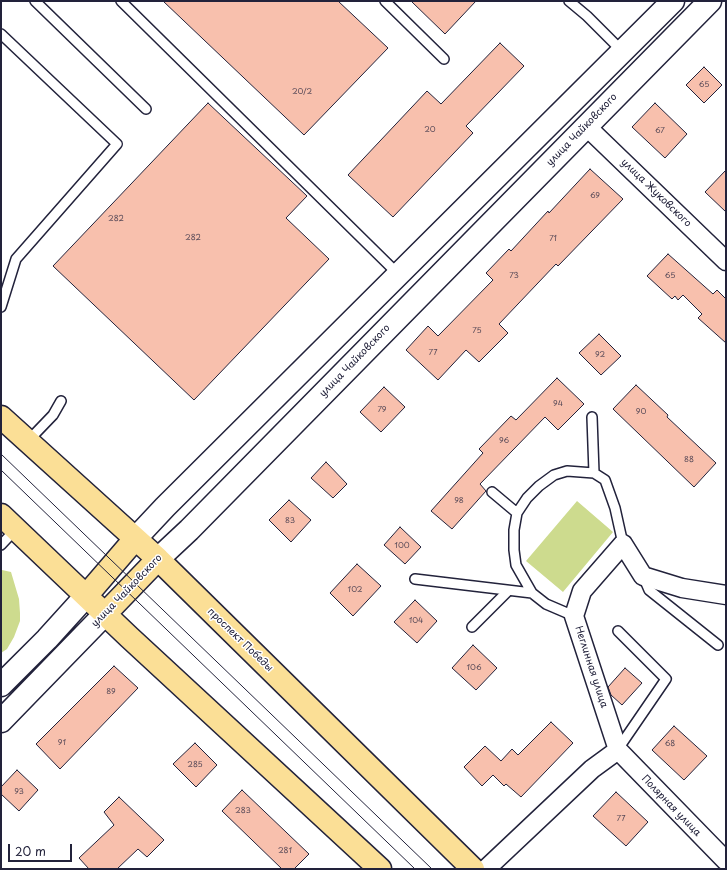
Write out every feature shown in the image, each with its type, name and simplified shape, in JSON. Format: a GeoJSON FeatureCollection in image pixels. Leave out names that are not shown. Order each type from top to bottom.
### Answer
{"type":"FeatureCollection","features":[{"type":"Feature","properties":{"kind":"main road"},"geometry":{"type":"LineString","coordinates":[[1,685],[86,596],[165,507],[673,1]]}},
{"type":"Feature","properties":{"kind":"main road","name":"улица Чайковского"},"geometry":{"type":"LineString","coordinates":[[1,721],[158,559],[189,530],[710,1]]}},
{"type":"Feature","properties":{"kind":"main road","name":"проспект Победы"},"geometry":{"type":"LineString","coordinates":[[1,417],[158,559],[473,869]]}},
{"type":"Feature","properties":{"kind":"main road"},"geometry":{"type":"LineString","coordinates":[[8,522],[380,869]]}},
{"type":"Feature","properties":{"kind":"street","name":"улица Жуковского"},"geometry":{"type":"LineString","coordinates":[[586,126],[726,261]]}},
{"type":"Feature","properties":{"kind":"street"},"geometry":{"type":"LineString","coordinates":[[623,544],[643,576],[682,588],[726,595]]}},
{"type":"Feature","properties":{"kind":"street","name":"Неглинная улица"},"geometry":{"type":"LineString","coordinates":[[618,750],[574,616],[582,591],[623,544]]}},
{"type":"Feature","properties":{"kind":"street"},"geometry":{"type":"LineString","coordinates":[[486,869],[592,769],[618,750]]}},
{"type":"Feature","properties":{"kind":"street","name":"Полярная улица"},"geometry":{"type":"LineString","coordinates":[[618,750],[726,861]]}},
{"type":"Feature","properties":{"kind":"lane"},"geometry":{"type":"LineString","coordinates":[[35,1],[146,109]]}},
{"type":"Feature","properties":{"kind":"lane"},"geometry":{"type":"LineString","coordinates":[[121,1],[399,275]]}},
{"type":"Feature","properties":{"kind":"lane"},"geometry":{"type":"LineString","coordinates":[[385,1],[444,60]]}},
{"type":"Feature","properties":{"kind":"lane"},"geometry":{"type":"LineString","coordinates":[[569,1],[587,16],[623,52]]}},
{"type":"Feature","properties":{"kind":"lane"},"geometry":{"type":"LineString","coordinates":[[1,34],[117,144],[16,259],[1,308]]}},
{"type":"Feature","properties":{"kind":"lane"},"geometry":{"type":"LineString","coordinates":[[27,441],[53,415],[61,400]]}},
{"type":"Feature","properties":{"kind":"lane"},"geometry":{"type":"LineString","coordinates":[[592,417],[594,473]]}},
{"type":"Feature","properties":{"kind":"lane"},"geometry":{"type":"LineString","coordinates":[[574,616],[546,604],[532,593],[516,565],[514,536],[517,513],[535,490],[554,475],[567,471],[594,473],[605,480],[615,508],[623,544]]}},
{"type":"Feature","properties":{"kind":"lane"},"geometry":{"type":"LineString","coordinates":[[492,492],[517,513]]}},
{"type":"Feature","properties":{"kind":"lane"},"geometry":{"type":"LineString","coordinates":[[1,544],[8,522]]}},
{"type":"Feature","properties":{"kind":"lane"},"geometry":{"type":"LineString","coordinates":[[643,576],[649,590],[718,645]]}},
{"type":"Feature","properties":{"kind":"lane"},"geometry":{"type":"LineString","coordinates":[[415,579],[532,593]]}},
{"type":"Feature","properties":{"kind":"lane"},"geometry":{"type":"LineString","coordinates":[[472,628],[508,591]]}},
{"type":"Feature","properties":{"kind":"lane"},"geometry":{"type":"LineString","coordinates":[[618,632],[666,678],[618,750]]}},
{"type":"Feature","properties":{"kind":"green space"},"geometry":{"type":"Polygon","coordinates":[[[577,501],[613,532],[563,592],[526,561],[577,501]]]}},
{"type":"Feature","properties":{"kind":"green space"},"geometry":{"type":"Polygon","coordinates":[[[2,570],[11,572],[19,599],[20,621],[14,637],[7,649],[1,653],[2,570]]]}},
{"type":"Feature","properties":{"kind":"building"},"geometry":{"type":"Polygon","coordinates":[[[163,1],[338,1],[388,48],[304,135],[163,1]]]}},
{"type":"Feature","properties":{"kind":"building"},"geometry":{"type":"Polygon","coordinates":[[[411,1],[476,1],[445,34],[411,1]]]}},
{"type":"Feature","properties":{"kind":"building"},"geometry":{"type":"Polygon","coordinates":[[[500,43],[524,66],[466,126],[473,133],[393,217],[348,175],[427,91],[441,104],[500,43]]]}},
{"type":"Feature","properties":{"kind":"building"},"geometry":{"type":"Polygon","coordinates":[[[704,67],[722,85],[704,103],[686,85],[704,67]]]}},
{"type":"Feature","properties":{"kind":"building"},"geometry":{"type":"Polygon","coordinates":[[[208,103],[307,196],[286,218],[329,259],[194,400],[53,266],[208,103]]]}},
{"type":"Feature","properties":{"kind":"building"},"geometry":{"type":"Polygon","coordinates":[[[655,103],[687,134],[665,158],[632,127],[655,103]]]}},
{"type":"Feature","properties":{"kind":"building"},"geometry":{"type":"Polygon","coordinates":[[[590,169],[623,199],[558,266],[556,264],[499,324],[508,333],[479,362],[466,350],[438,380],[406,350],[428,326],[438,336],[493,280],[486,273],[509,249],[511,251],[548,211],[549,213],[590,169]]]}},
{"type":"Feature","properties":{"kind":"building"},"geometry":{"type":"Polygon","coordinates":[[[726,170],[726,212],[705,192],[726,170]]]}},
{"type":"Feature","properties":{"kind":"building"},"geometry":{"type":"Polygon","coordinates":[[[668,254],[713,294],[717,290],[726,299],[726,343],[698,318],[702,314],[683,295],[678,300],[675,296],[672,299],[647,276],[668,254]]]}},
{"type":"Feature","properties":{"kind":"building"},"geometry":{"type":"Polygon","coordinates":[[[599,334],[621,356],[601,375],[579,353],[599,334]]]}},
{"type":"Feature","properties":{"kind":"building"},"geometry":{"type":"Polygon","coordinates":[[[557,378],[584,404],[558,430],[545,417],[480,484],[486,491],[452,529],[431,511],[483,453],[479,449],[511,416],[516,420],[557,378]]]}},
{"type":"Feature","properties":{"kind":"building"},"geometry":{"type":"Polygon","coordinates":[[[636,385],[668,415],[667,417],[716,463],[694,487],[613,409],[636,385]]]}},
{"type":"Feature","properties":{"kind":"building"},"geometry":{"type":"Polygon","coordinates":[[[384,387],[405,407],[381,432],[360,412],[384,387]]]}},
{"type":"Feature","properties":{"kind":"building"},"geometry":{"type":"Polygon","coordinates":[[[326,462],[347,484],[333,498],[311,478],[326,462]]]}},
{"type":"Feature","properties":{"kind":"building"},"geometry":{"type":"Polygon","coordinates":[[[289,500],[311,520],[291,542],[269,520],[289,500]]]}},
{"type":"Feature","properties":{"kind":"building"},"geometry":{"type":"Polygon","coordinates":[[[400,527],[421,547],[405,564],[384,545],[400,527]]]}},
{"type":"Feature","properties":{"kind":"building"},"geometry":{"type":"Polygon","coordinates":[[[357,564],[381,586],[353,616],[330,593],[357,564]]]}},
{"type":"Feature","properties":{"kind":"building"},"geometry":{"type":"Polygon","coordinates":[[[415,600],[437,621],[417,643],[394,622],[415,600]]]}},
{"type":"Feature","properties":{"kind":"building"},"geometry":{"type":"Polygon","coordinates":[[[473,645],[497,668],[476,690],[452,668],[473,645]]]}},
{"type":"Feature","properties":{"kind":"building"},"geometry":{"type":"Polygon","coordinates":[[[114,666],[138,688],[60,769],[36,744],[114,666]]]}},
{"type":"Feature","properties":{"kind":"building"},"geometry":{"type":"Polygon","coordinates":[[[625,668],[642,683],[622,705],[611,695],[608,687],[625,668]]]}},
{"type":"Feature","properties":{"kind":"building"},"geometry":{"type":"Polygon","coordinates":[[[551,722],[573,743],[521,797],[506,784],[504,786],[493,775],[482,786],[464,767],[485,746],[501,761],[512,749],[518,755],[551,722]]]}},
{"type":"Feature","properties":{"kind":"building"},"geometry":{"type":"Polygon","coordinates":[[[674,726],[707,756],[684,780],[652,750],[674,726]]]}},
{"type":"Feature","properties":{"kind":"building"},"geometry":{"type":"Polygon","coordinates":[[[195,743],[217,765],[196,787],[173,764],[195,743]]]}},
{"type":"Feature","properties":{"kind":"building"},"geometry":{"type":"Polygon","coordinates":[[[17,770],[38,790],[19,811],[1,794],[1,787],[17,770]]]}},
{"type":"Feature","properties":{"kind":"building"},"geometry":{"type":"Polygon","coordinates":[[[242,790],[309,854],[294,869],[282,869],[222,811],[242,790]]]}},
{"type":"Feature","properties":{"kind":"building"},"geometry":{"type":"Polygon","coordinates":[[[616,792],[648,822],[626,846],[593,816],[616,792]]]}},
{"type":"Feature","properties":{"kind":"building"},"geometry":{"type":"Polygon","coordinates":[[[119,797],[164,840],[147,857],[138,849],[117,869],[89,869],[79,858],[114,825],[104,812],[119,797]]]}},
{"type":"Feature","properties":{"kind":"tram line"},"geometry":{"type":"LineString","coordinates":[[1,454],[432,869]]}},
{"type":"Feature","properties":{"kind":"tram line"},"geometry":{"type":"LineString","coordinates":[[1,470],[415,869]]}}]}
